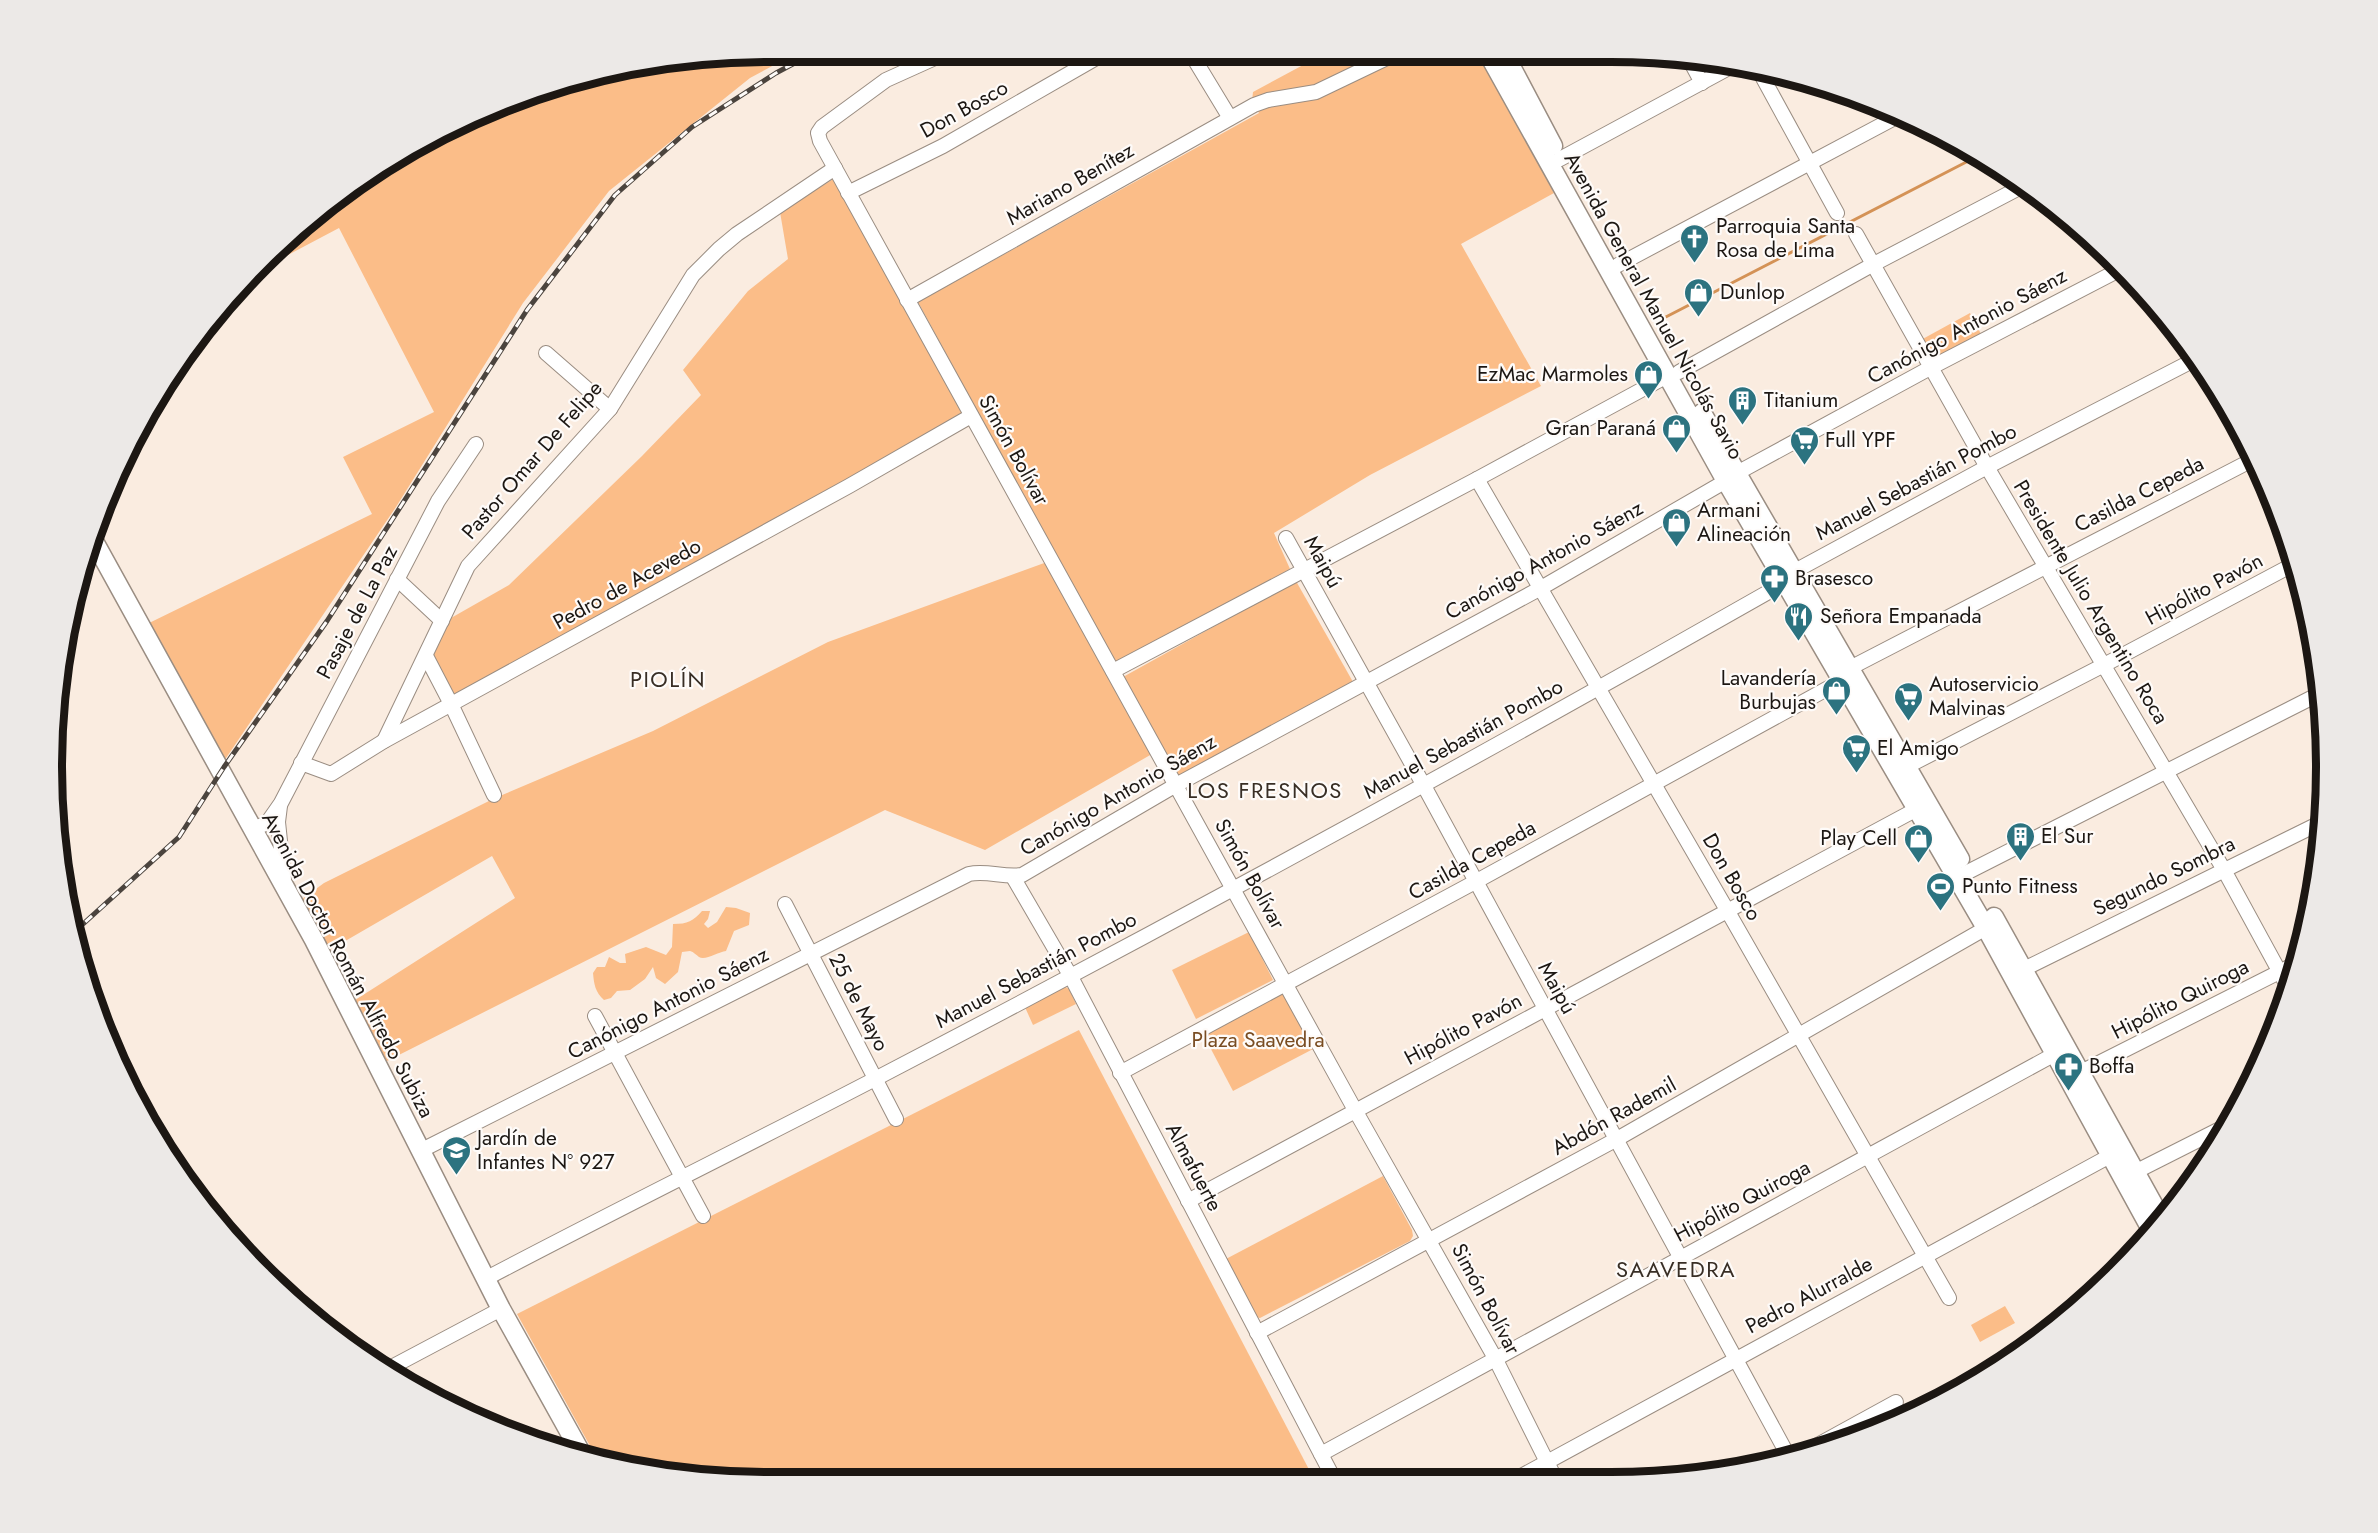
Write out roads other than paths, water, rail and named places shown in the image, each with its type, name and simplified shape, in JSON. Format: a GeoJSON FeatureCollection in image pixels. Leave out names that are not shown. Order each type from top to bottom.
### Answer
{"type":"FeatureCollection","features":[{"type":"Feature","properties":{"kind":"main road","name":"Avenida General Manuel Nicolás Savio"},"geometry":{"type":"LineString","coordinates":[[1493,62],[1846,674],[1917,809],[2024,969],[2081,1072],[2117,1152]]}},
{"type":"Feature","properties":{"kind":"main road","name":"Avenida General Manuel Nicolás Savio"},"geometry":{"type":"LineString","coordinates":[[1509,62],[1618,265],[1673,374]]}},
{"type":"Feature","properties":{"kind":"main road","name":"Avenida Doctor Román Alfredo Subiza"},"geometry":{"type":"LineString","coordinates":[[97,547],[312,936],[501,1309],[577,1445]]}},
{"type":"Feature","properties":{"kind":"main road","name":"Avenida General Manuel Nicolás Savio"},"geometry":{"type":"LineString","coordinates":[[1846,674],[1908,766],[1962,874],[1986,928],[2055,1054],[2117,1152],[2129,1174],[2149,1223]]}},
{"type":"Feature","properties":{"kind":"main road","name":"Avenida General Manuel Nicolás Savio"},"geometry":{"type":"LineString","coordinates":[[2129,1174],[2157,1213]]}},
{"type":"Feature","properties":{"kind":"street","name":"Simón Bolívar"},"geometry":{"type":"LineString","coordinates":[[927,62],[878,86],[822,127],[818,133],[820,141],[1355,1110],[1495,1358],[1552,1472]]}},
{"type":"Feature","properties":{"kind":"street","name":"Don Bosco"},"geometry":{"type":"LineString","coordinates":[[848,193],[943,146],[1089,62]]}},
{"type":"Feature","properties":{"kind":"street"},"geometry":{"type":"LineString","coordinates":[[1196,62],[1230,118]]}},
{"type":"Feature","properties":{"kind":"street","name":"Mariano Benítez"},"geometry":{"type":"LineString","coordinates":[[907,300],[1254,105],[1268,100],[1316,92],[1379,62]]}},
{"type":"Feature","properties":{"kind":"street"},"geometry":{"type":"LineString","coordinates":[[1693,67],[1702,83]]}},
{"type":"Feature","properties":{"kind":"street"},"geometry":{"type":"LineString","coordinates":[[1560,159],[1723,71]]}},
{"type":"Feature","properties":{"kind":"street"},"geometry":{"type":"LineString","coordinates":[[1763,78],[1837,213]]}},
{"type":"Feature","properties":{"kind":"street"},"geometry":{"type":"LineString","coordinates":[[1618,265],[1891,120]]}},
{"type":"Feature","properties":{"kind":"street","name":"Pastor Omar De Felipe"},"geometry":{"type":"LineString","coordinates":[[384,741],[468,566],[610,409],[693,275],[736,234],[835,168]]}},
{"type":"Feature","properties":{"kind":"street"},"geometry":{"type":"LineString","coordinates":[[1113,671],[1477,479],[2016,189]]}},
{"type":"Feature","properties":{"kind":"street","name":"Presidente Julio Argentino Roca"},"geometry":{"type":"LineString","coordinates":[[1856,234],[1930,368],[2224,870],[2283,978]]}},
{"type":"Feature","properties":{"kind":"street","name":"Canónigo Antonio Sáenz"},"geometry":{"type":"LineString","coordinates":[[420,1151],[969,874],[980,872],[1013,877],[1022,875],[1176,785],[1541,588],[1732,477],[1930,368],[2114,273]]}},
{"type":"Feature","properties":{"kind":"street"},"geometry":{"type":"LineString","coordinates":[[546,353],[610,409]]}},
{"type":"Feature","properties":{"kind":"street","name":"Manuel Sebastián Pombo"},"geometry":{"type":"LineString","coordinates":[[486,1278],[681,1176],[875,1079],[1233,889],[1599,688],[1790,577],[1987,467],[2189,363]]}},
{"type":"Feature","properties":{"kind":"street","name":"Pedro de Acevedo"},"geometry":{"type":"LineString","coordinates":[[301,763],[331,774],[384,741],[849,486],[971,416]]}},
{"type":"Feature","properties":{"kind":"street","name":"Pasaje de La Paz"},"geometry":{"type":"LineString","coordinates":[[253,829],[267,822],[281,803],[438,501],[476,444]]}},
{"type":"Feature","properties":{"kind":"street","name":"Casilda Cepeda"},"geometry":{"type":"LineString","coordinates":[[1120,1073],[1654,785],[1846,674],[2044,566],[2249,466]]}},
{"type":"Feature","properties":{"kind":"street","name":"Don Bosco"},"geometry":{"type":"LineString","coordinates":[[1477,479],[1949,1298]]}},
{"type":"Feature","properties":{"kind":"street","name":"Maipú"},"geometry":{"type":"LineString","coordinates":[[1286,538],[1787,1449]]}},
{"type":"Feature","properties":{"kind":"street","name":"Hipólito Pavón"},"geometry":{"type":"LineString","coordinates":[[1908,766],[2287,568]]}},
{"type":"Feature","properties":{"kind":"street"},"geometry":{"type":"LineString","coordinates":[[397,579],[442,621]]}},
{"type":"Feature","properties":{"kind":"street"},"geometry":{"type":"LineString","coordinates":[[426,656],[494,795]]}},
{"type":"Feature","properties":{"kind":"street"},"geometry":{"type":"LineString","coordinates":[[1962,874],[2313,697]]}},
{"type":"Feature","properties":{"kind":"street","name":"Pasaje de La Paz"},"geometry":{"type":"LineString","coordinates":[[281,803],[278,822],[284,887]]}},
{"type":"Feature","properties":{"kind":"street","name":"Hipólito Pavón"},"geometry":{"type":"LineString","coordinates":[[1188,1201],[1917,809]]}},
{"type":"Feature","properties":{"kind":"street","name":"Segundo Sombra"},"geometry":{"type":"LineString","coordinates":[[2024,969],[2314,826]]}},
{"type":"Feature","properties":{"kind":"street","name":"Almafuerte"},"geometry":{"type":"LineString","coordinates":[[1013,877],[1070,975],[1330,1472]]}},
{"type":"Feature","properties":{"kind":"street","name":"25 de Mayo"},"geometry":{"type":"LineString","coordinates":[[785,904],[896,1119]]}},
{"type":"Feature","properties":{"kind":"street","name":"Abdón Rademil"},"geometry":{"type":"LineString","coordinates":[[1257,1333],[1617,1139],[1986,928]]}},
{"type":"Feature","properties":{"kind":"street","name":"Hipólito Quiroga"},"geometry":{"type":"LineString","coordinates":[[2081,1072],[2286,968]]}},
{"type":"Feature","properties":{"kind":"street"},"geometry":{"type":"LineString","coordinates":[[595,1016],[703,1216]]}},
{"type":"Feature","properties":{"kind":"street","name":"Hipólito Quiroga"},"geometry":{"type":"LineString","coordinates":[[1321,1454],[1680,1257],[1868,1158],[2055,1054]]}},
{"type":"Feature","properties":{"kind":"street"},"geometry":{"type":"LineString","coordinates":[[2129,1174],[2214,1132]]}},
{"type":"Feature","properties":{"kind":"street","name":"Pedro Alurralde"},"geometry":{"type":"LineString","coordinates":[[1529,1472],[2117,1152]]}},
{"type":"Feature","properties":{"kind":"street"},"geometry":{"type":"LineString","coordinates":[[395,1365],[501,1309]]}},
{"type":"Feature","properties":{"kind":"street"},"geometry":{"type":"LineString","coordinates":[[1835,1435],[1896,1402]]}},
{"type":"Feature","properties":{"kind":"waterway"},"geometry":{"type":"LineString","coordinates":[[1660,320],[1970,160]]}},
{"type":"Feature","properties":{"kind":"railway"},"geometry":{"type":"LineString","coordinates":[[80,926],[179,837],[224,767],[327,621],[527,310],[615,195],[692,127],[797,62]]}},
{"type":"Feature","properties":{"kind":"place","name":"Parroquia Santa Rosa de Lima"},"geometry":{"type":"Point","coordinates":[1695,264]}},
{"type":"Feature","properties":{"kind":"place","name":"Dunlop"},"geometry":{"type":"Point","coordinates":[1699,318]}},
{"type":"Feature","properties":{"kind":"place","name":"EzMac Marmoles"},"geometry":{"type":"Point","coordinates":[1649,400]}},
{"type":"Feature","properties":{"kind":"place","name":"Titanium"},"geometry":{"type":"Point","coordinates":[1743,426]}},
{"type":"Feature","properties":{"kind":"place","name":"Gran Paraná"},"geometry":{"type":"Point","coordinates":[1677,454]}},
{"type":"Feature","properties":{"kind":"place","name":"Full YPF"},"geometry":{"type":"Point","coordinates":[1804,466]}},
{"type":"Feature","properties":{"kind":"place","name":"Armani Alineación"},"geometry":{"type":"Point","coordinates":[1676,548]}},
{"type":"Feature","properties":{"kind":"place","name":"Brasesco"},"geometry":{"type":"Point","coordinates":[1774,604]}},
{"type":"Feature","properties":{"kind":"place","name":"Señora Empanada"},"geometry":{"type":"Point","coordinates":[1799,642]}},
{"type":"Feature","properties":{"kind":"place","name":"Lavandería Burbujas"},"geometry":{"type":"Point","coordinates":[1837,716]}},
{"type":"Feature","properties":{"kind":"place","name":"Autoservicio Malvinas"},"geometry":{"type":"Point","coordinates":[1908,722]}},
{"type":"Feature","properties":{"kind":"place","name":"El Amigo"},"geometry":{"type":"Point","coordinates":[1856,774]}},
{"type":"Feature","properties":{"kind":"place","name":"El Sur"},"geometry":{"type":"Point","coordinates":[2020,862]}},
{"type":"Feature","properties":{"kind":"place","name":"Play Cell"},"geometry":{"type":"Point","coordinates":[1918,864]}},
{"type":"Feature","properties":{"kind":"place","name":"Punto Fitness"},"geometry":{"type":"Point","coordinates":[1941,912]}},
{"type":"Feature","properties":{"kind":"place","name":"Boffa"},"geometry":{"type":"Point","coordinates":[2068,1092]}},
{"type":"Feature","properties":{"kind":"place","name":"Jardín de Infantes N° 927"},"geometry":{"type":"Point","coordinates":[456,1176]}},
{"type":"Feature","properties":{"kind":"district","name":"PIOLÍN"},"geometry":{"type":"Point","coordinates":[668,679]}},
{"type":"Feature","properties":{"kind":"district","name":"LOS FRESNOS"},"geometry":{"type":"Point","coordinates":[1265,790]}},
{"type":"Feature","properties":{"kind":"district","name":"SAAVEDRA"},"geometry":{"type":"Point","coordinates":[1676,1269]}},
{"type":"Feature","properties":{"kind":"park label","name":"Plaza Saavedra"},"geometry":{"type":"Point","coordinates":[1258,1040]}}]}
